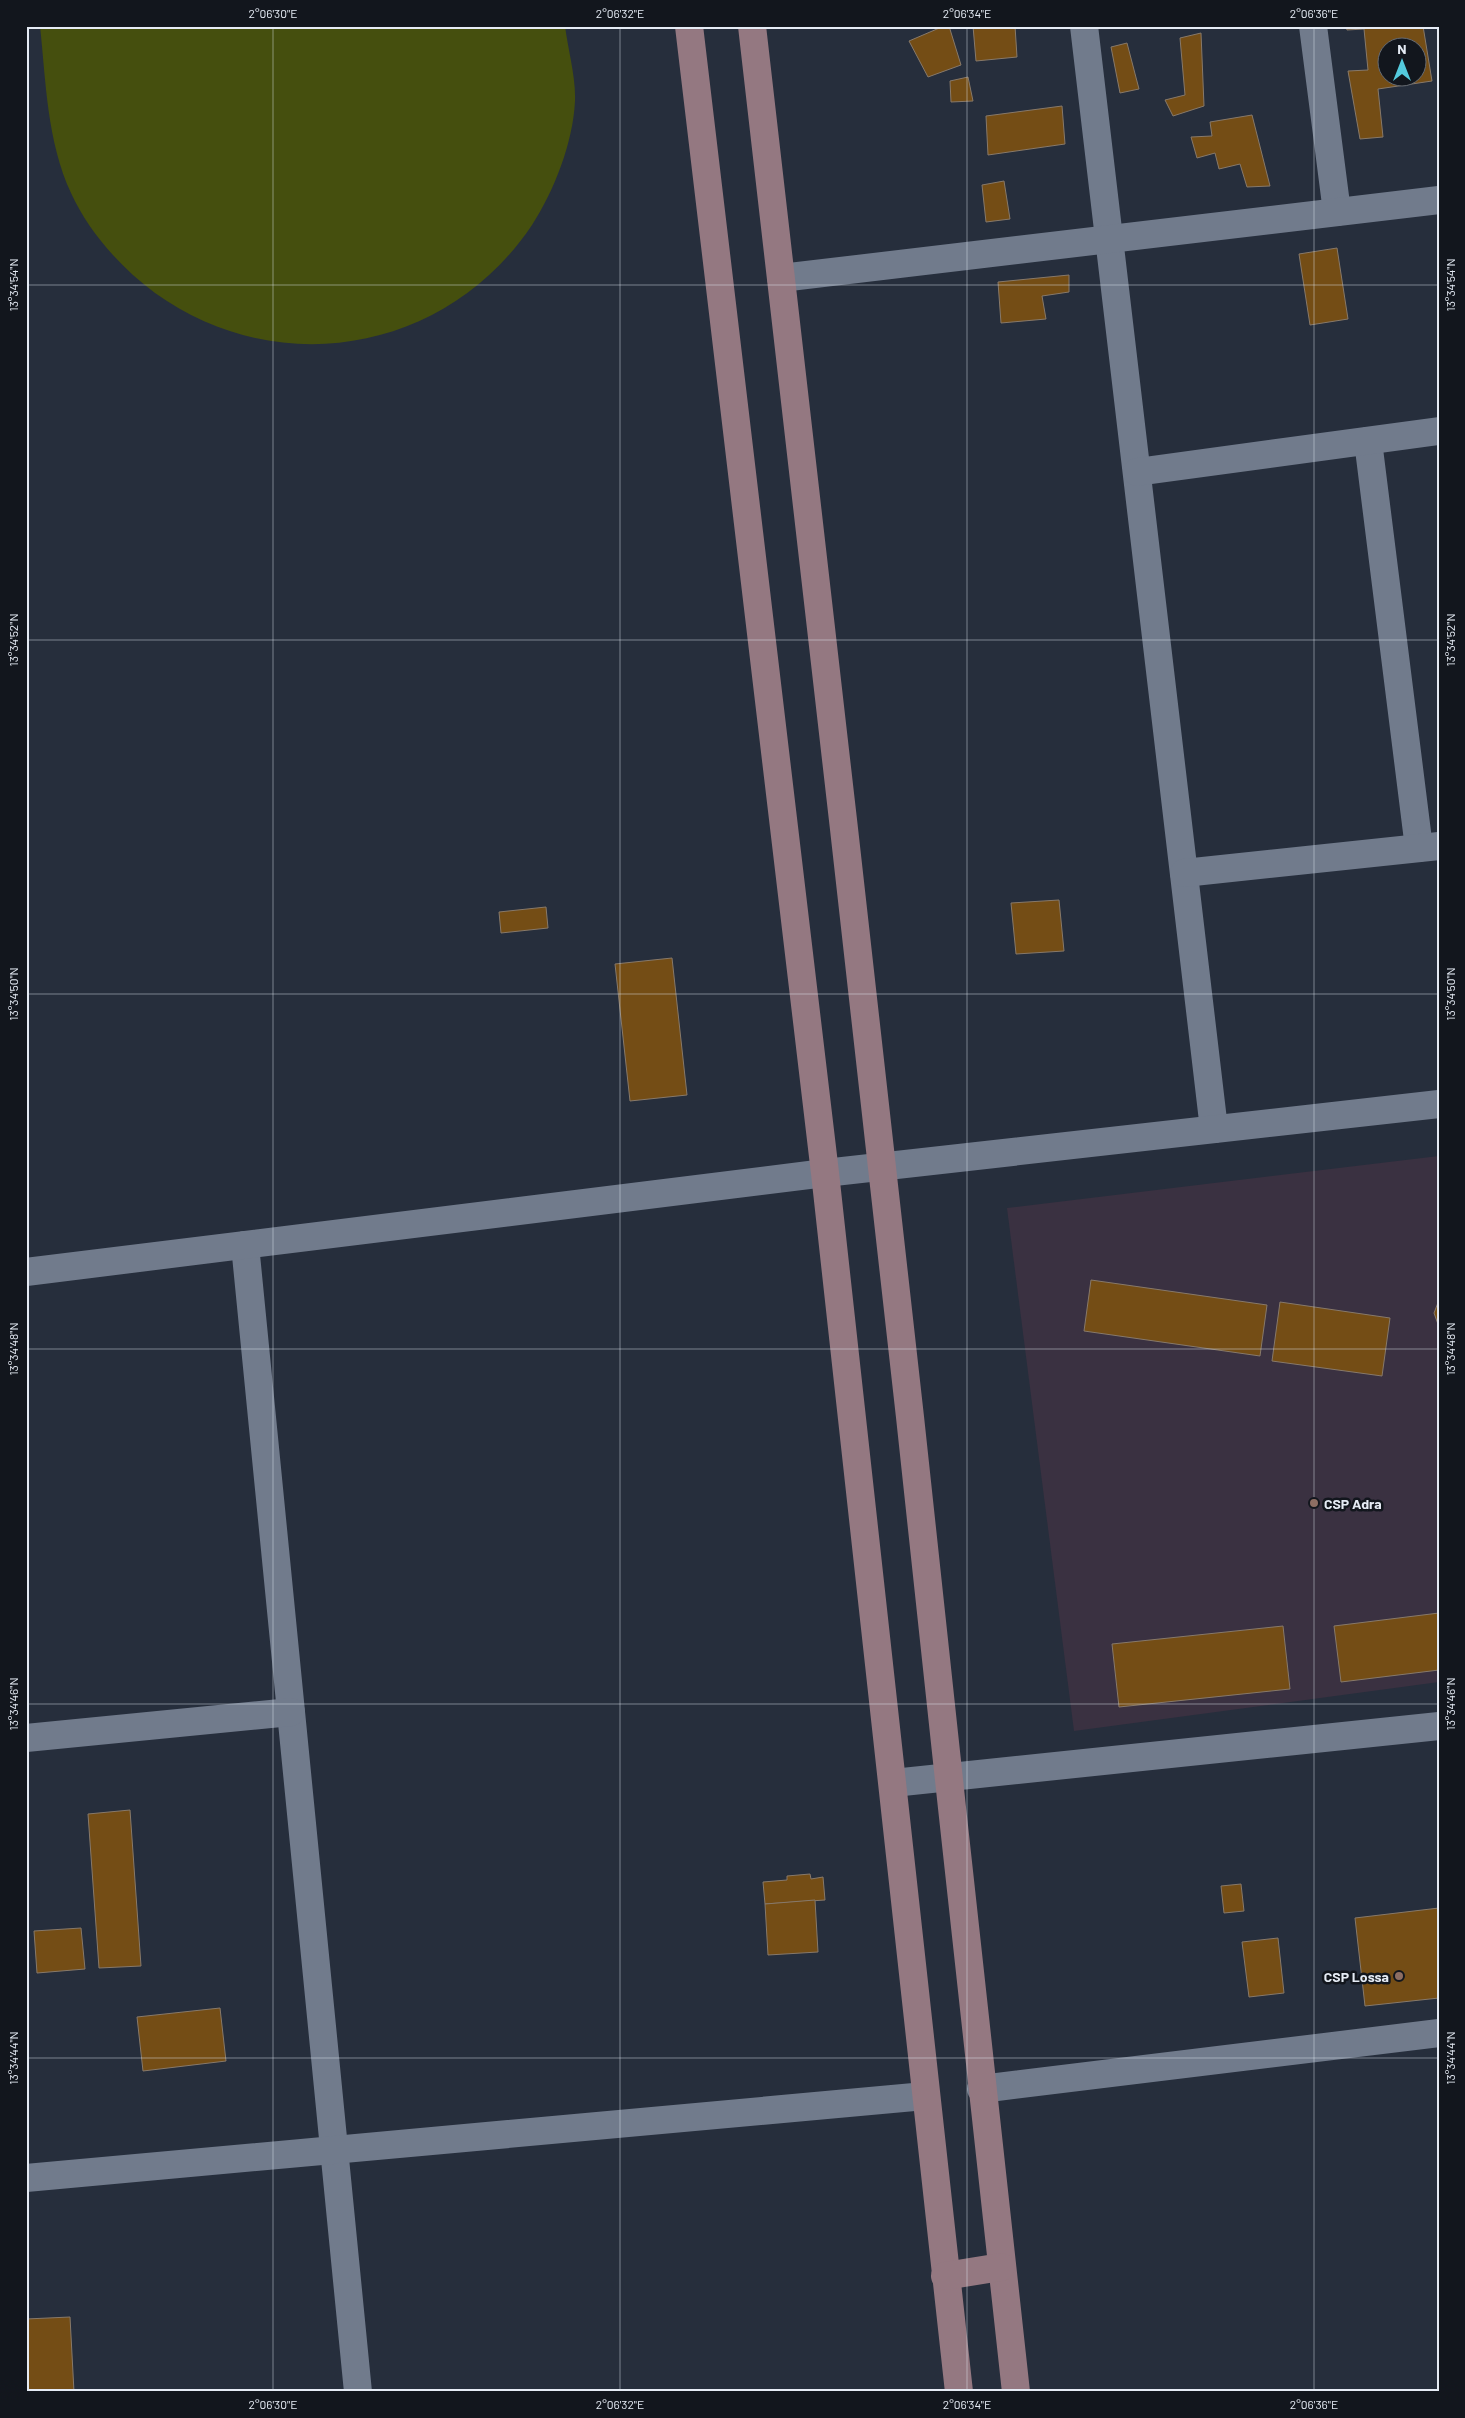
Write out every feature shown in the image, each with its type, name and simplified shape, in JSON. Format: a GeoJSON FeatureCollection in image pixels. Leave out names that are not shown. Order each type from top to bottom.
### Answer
{"type":"FeatureCollection","features":[{"type":"Feature","properties":{"kind":"main road"},"geometry":{"type":"LineString","coordinates":[[689,26],[825,1173],[958,2392]]}},
{"type":"Feature","properties":{"kind":"main road"},"geometry":{"type":"LineString","coordinates":[[752,26],[883,1167],[950,1775],[981,2089],[1016,2392]]}},
{"type":"Feature","properties":{"kind":"main road"},"geometry":{"type":"LineString","coordinates":[[945,2276],[1001,2267]]}},
{"type":"Feature","properties":{"kind":"street"},"geometry":{"type":"LineString","coordinates":[[1084,26],[1214,1129]]}},
{"type":"Feature","properties":{"kind":"street"},"geometry":{"type":"LineString","coordinates":[[1313,26],[1337,212]]}},
{"type":"Feature","properties":{"kind":"street"},"geometry":{"type":"LineString","coordinates":[[781,278],[1439,200]]}},
{"type":"Feature","properties":{"kind":"street"},"geometry":{"type":"LineString","coordinates":[[1137,472],[1439,431]]}},
{"type":"Feature","properties":{"kind":"street"},"geometry":{"type":"LineString","coordinates":[[1184,873],[1429,847],[1368,440]]}},
{"type":"Feature","properties":{"kind":"street"},"geometry":{"type":"LineString","coordinates":[[26,1272],[825,1173],[1439,1104]]}},
{"type":"Feature","properties":{"kind":"street"},"geometry":{"type":"LineString","coordinates":[[245,1245],[358,2392]]}},
{"type":"Feature","properties":{"kind":"street"},"geometry":{"type":"LineString","coordinates":[[26,1738],[291,1712]]}},
{"type":"Feature","properties":{"kind":"street"},"geometry":{"type":"LineString","coordinates":[[893,1783],[950,1775],[1439,1726]]}},
{"type":"Feature","properties":{"kind":"street"},"geometry":{"type":"LineString","coordinates":[[981,2089],[1439,2033]]}},
{"type":"Feature","properties":{"kind":"street"},"geometry":{"type":"LineString","coordinates":[[26,2178],[925,2096]]}},
{"type":"Feature","properties":{"kind":"shaded area"},"geometry":{"type":"Polygon","coordinates":[[[1439,1156],[1439,1682],[1074,1731],[1007,1208],[1439,1156]]]}},
{"type":"Feature","properties":{"kind":"green space"},"geometry":{"type":"Polygon","coordinates":[[[40,26],[565,26],[575,92],[571,133],[555,182],[532,225],[496,268],[455,302],[408,326],[358,340],[306,344],[254,338],[203,321],[155,293],[130,272],[96,235],[71,193],[57,153],[46,90],[40,26]]]}},
{"type":"Feature","properties":{"kind":"building"},"geometry":{"type":"Polygon","coordinates":[[[944,26],[949,26],[961,65],[928,77],[909,41],[944,26]]]}},
{"type":"Feature","properties":{"kind":"building"},"geometry":{"type":"Polygon","coordinates":[[[973,26],[1015,26],[1017,57],[976,61],[973,26]]]}},
{"type":"Feature","properties":{"kind":"building"},"geometry":{"type":"Polygon","coordinates":[[[1346,26],[1423,26],[1425,38],[1378,38],[1378,88],[1385,88],[1378,89],[1383,137],[1360,139],[1348,71],[1368,70],[1364,29],[1347,30],[1346,26]]]}},
{"type":"Feature","properties":{"kind":"building"},"geometry":{"type":"Polygon","coordinates":[[[1201,33],[1204,106],[1173,116],[1165,100],[1185,95],[1180,38],[1201,33]]]}},
{"type":"Feature","properties":{"kind":"building"},"geometry":{"type":"Polygon","coordinates":[[[1127,43],[1139,89],[1120,93],[1111,47],[1127,43]]]}},
{"type":"Feature","properties":{"kind":"building"},"geometry":{"type":"Polygon","coordinates":[[[1428,57],[1432,81],[1428,82],[1428,57]]]}},
{"type":"Feature","properties":{"kind":"building"},"geometry":{"type":"Polygon","coordinates":[[[968,77],[973,101],[951,102],[950,81],[968,77]]]}},
{"type":"Feature","properties":{"kind":"building"},"geometry":{"type":"Polygon","coordinates":[[[1062,106],[1065,144],[988,155],[986,116],[1062,106]]]}},
{"type":"Feature","properties":{"kind":"building"},"geometry":{"type":"Polygon","coordinates":[[[1252,115],[1270,186],[1247,187],[1240,164],[1219,169],[1215,153],[1197,158],[1191,137],[1212,136],[1210,122],[1252,115]]]}},
{"type":"Feature","properties":{"kind":"building"},"geometry":{"type":"Polygon","coordinates":[[[1004,181],[1010,219],[986,222],[982,185],[1004,181]]]}},
{"type":"Feature","properties":{"kind":"building"},"geometry":{"type":"Polygon","coordinates":[[[1337,248],[1348,319],[1310,325],[1299,254],[1337,248]]]}},
{"type":"Feature","properties":{"kind":"building"},"geometry":{"type":"Polygon","coordinates":[[[1069,275],[1069,292],[1042,296],[1046,319],[1001,323],[998,282],[1069,275]]]}},
{"type":"Feature","properties":{"kind":"building"},"geometry":{"type":"Polygon","coordinates":[[[1059,900],[1064,951],[1016,954],[1011,903],[1059,900]]]}},
{"type":"Feature","properties":{"kind":"building"},"geometry":{"type":"Polygon","coordinates":[[[546,907],[548,928],[501,933],[499,912],[546,907]]]}},
{"type":"Feature","properties":{"kind":"building"},"geometry":{"type":"Polygon","coordinates":[[[672,958],[687,1095],[630,1101],[615,964],[672,958]]]}},
{"type":"Feature","properties":{"kind":"building"},"geometry":{"type":"Polygon","coordinates":[[[1091,1280],[1267,1305],[1260,1356],[1084,1331],[1091,1280]]]}},
{"type":"Feature","properties":{"kind":"building"},"geometry":{"type":"Polygon","coordinates":[[[1439,1300],[1439,1327],[1434,1313],[1439,1300]]]}},
{"type":"Feature","properties":{"kind":"building"},"geometry":{"type":"Polygon","coordinates":[[[1280,1302],[1390,1318],[1382,1376],[1272,1361],[1280,1302]]]}},
{"type":"Feature","properties":{"kind":"building"},"geometry":{"type":"Polygon","coordinates":[[[1439,1613],[1439,1670],[1341,1682],[1334,1626],[1439,1613]]]}},
{"type":"Feature","properties":{"kind":"building"},"geometry":{"type":"Polygon","coordinates":[[[1283,1626],[1290,1689],[1119,1707],[1112,1644],[1283,1626]]]}},
{"type":"Feature","properties":{"kind":"building"},"geometry":{"type":"Polygon","coordinates":[[[130,1810],[141,1966],[99,1968],[88,1814],[130,1810]]]}},
{"type":"Feature","properties":{"kind":"building"},"geometry":{"type":"Polygon","coordinates":[[[810,1874],[811,1879],[823,1877],[825,1900],[765,1904],[763,1882],[787,1880],[787,1876],[810,1874]]]}},
{"type":"Feature","properties":{"kind":"building"},"geometry":{"type":"Polygon","coordinates":[[[1241,1884],[1244,1911],[1224,1913],[1221,1886],[1241,1884]]]}},
{"type":"Feature","properties":{"kind":"building"},"geometry":{"type":"Polygon","coordinates":[[[815,1900],[818,1952],[768,1955],[765,1904],[815,1900]]]}},
{"type":"Feature","properties":{"kind":"building"},"geometry":{"type":"Polygon","coordinates":[[[1439,1908],[1439,1998],[1365,2006],[1355,1918],[1439,1908]]]}},
{"type":"Feature","properties":{"kind":"building"},"geometry":{"type":"Polygon","coordinates":[[[81,1928],[85,1969],[37,1973],[34,1931],[81,1928]]]}},
{"type":"Feature","properties":{"kind":"building"},"geometry":{"type":"Polygon","coordinates":[[[1278,1938],[1284,1993],[1249,1997],[1242,1942],[1278,1938]]]}},
{"type":"Feature","properties":{"kind":"building"},"geometry":{"type":"Polygon","coordinates":[[[220,2008],[226,2061],[143,2071],[137,2017],[220,2008]]]}},
{"type":"Feature","properties":{"kind":"building"},"geometry":{"type":"Polygon","coordinates":[[[70,2317],[74,2392],[26,2392],[26,2319],[70,2317]]]}},
{"type":"Feature","properties":{"kind":"place","name":"CSP Adra"},"geometry":{"type":"Point","coordinates":[1314,1503]}},
{"type":"Feature","properties":{"kind":"place","name":"CSP Lossa"},"geometry":{"type":"Point","coordinates":[1399,1976]}}]}
